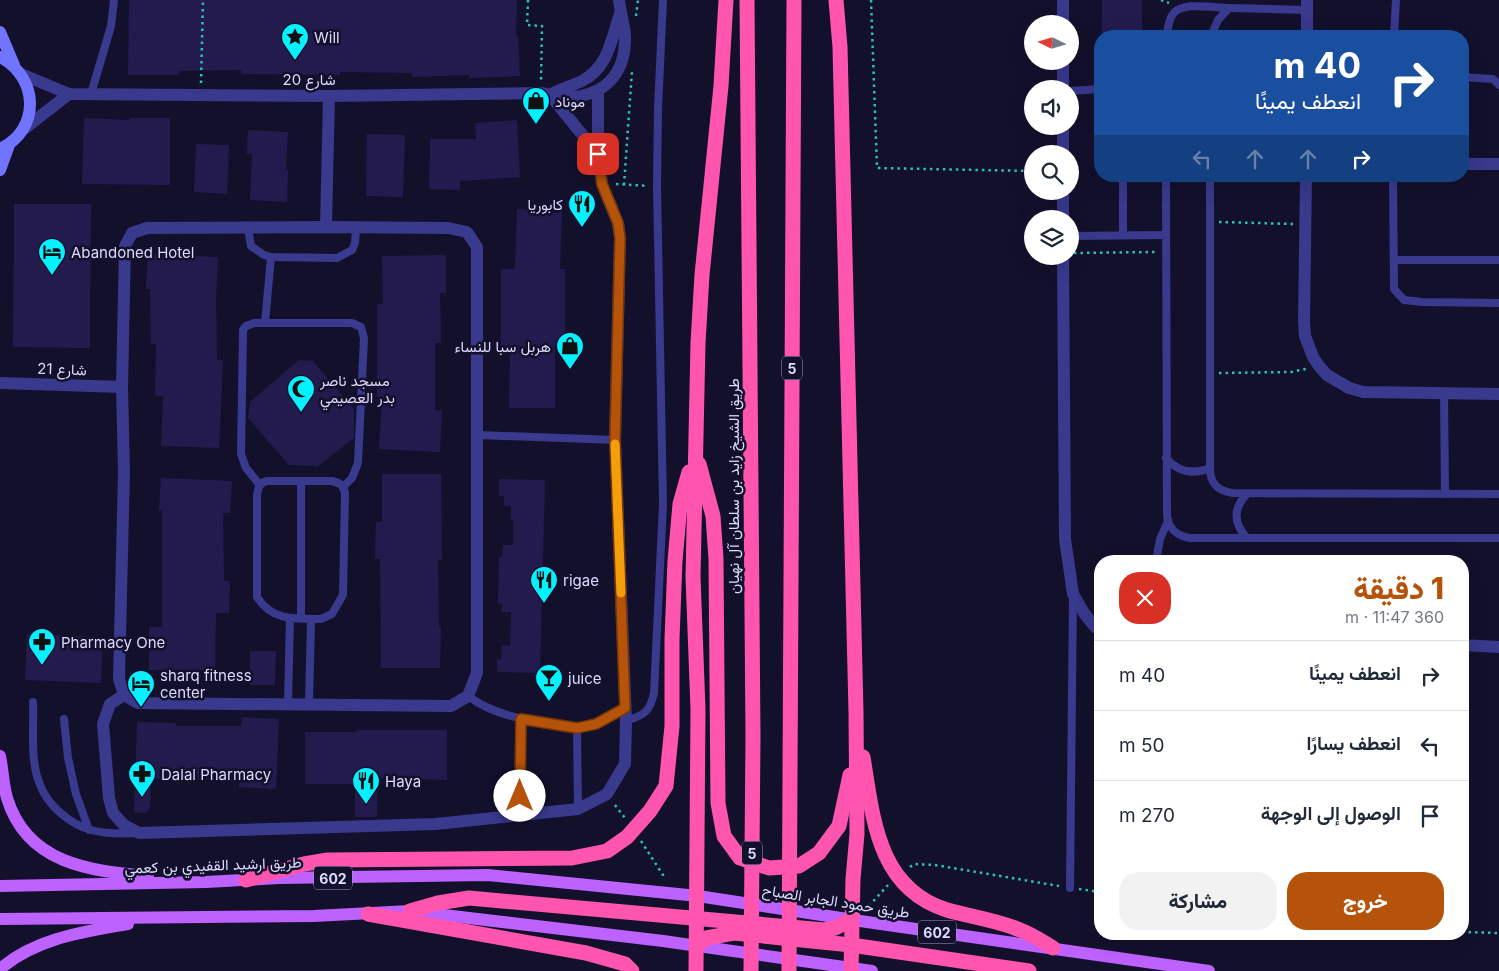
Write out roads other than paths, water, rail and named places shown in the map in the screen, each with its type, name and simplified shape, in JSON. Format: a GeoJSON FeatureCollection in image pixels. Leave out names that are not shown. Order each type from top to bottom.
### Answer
{"type":"FeatureCollection","features":[{"type":"Feature","properties":{"kind":"highway"},"geometry":{"type":"LineString","coordinates":[[696,971],[698,709],[693,577],[698,343],[702,275],[721,86],[726,0]]}},
{"type":"Feature","properties":{"kind":"highway","name":"طريق الشيخ زايد بن سلطان آل نهيان"},"geometry":{"type":"LineString","coordinates":[[747,0],[753,735],[752,971]]}},
{"type":"Feature","properties":{"kind":"highway","name":"5"},"geometry":{"type":"LineString","coordinates":[[789,971],[794,0]]}},
{"type":"Feature","properties":{"kind":"highway"},"geometry":{"type":"LineString","coordinates":[[836,0],[840,47],[856,712],[857,834],[853,879],[851,969]]}},
{"type":"Feature","properties":{"kind":"highway"},"geometry":{"type":"LineString","coordinates":[[695,451],[714,524],[718,803],[724,836],[740,858],[769,868],[798,866],[819,853],[839,826],[856,745]]}},
{"type":"Feature","properties":{"kind":"highway"},"geometry":{"type":"LineString","coordinates":[[246,880],[304,864],[328,860],[572,858],[607,850],[627,837],[650,811],[666,786],[672,726],[672,639],[675,561],[680,504],[695,451]]}},
{"type":"Feature","properties":{"kind":"highway"},"geometry":{"type":"LineString","coordinates":[[856,712],[875,826],[884,855],[896,876],[923,900],[945,910],[1020,930],[1054,948]]}},
{"type":"Feature","properties":{"kind":"highway"},"geometry":{"type":"LineString","coordinates":[[410,911],[438,902],[469,898],[824,930],[835,928],[852,920]]}},
{"type":"Feature","properties":{"kind":"highway"},"geometry":{"type":"LineString","coordinates":[[368,914],[586,952],[625,964],[632,971]]}},
{"type":"Feature","properties":{"kind":"highway"},"geometry":{"type":"LineString","coordinates":[[697,946],[706,938],[734,933],[851,945],[1029,971]]}},
{"type":"Feature","properties":{"kind":"main road"},"geometry":{"type":"LineString","coordinates":[[0,756],[5,789],[14,816],[26,834],[49,853],[70,863],[92,869],[206,882]]}},
{"type":"Feature","properties":{"kind":"main road","name":"طريق ارشيد القفيدي بن كعمي"},"geometry":{"type":"LineString","coordinates":[[0,886],[488,875],[666,893]]}},
{"type":"Feature","properties":{"kind":"main road","name":"طريق حمود الجابر الصباح"},"geometry":{"type":"LineString","coordinates":[[666,893],[698,896],[1209,971]]}},
{"type":"Feature","properties":{"kind":"main road"},"geometry":{"type":"LineString","coordinates":[[0,919],[368,914],[410,911],[663,941],[872,971]]}},
{"type":"Feature","properties":{"kind":"main road"},"geometry":{"type":"LineString","coordinates":[[0,969],[9,961],[28,950],[71,934],[135,922],[196,917]]}},
{"type":"Feature","properties":{"kind":"street"},"geometry":{"type":"LineString","coordinates":[[545,94],[574,98],[598,91],[613,77],[623,60],[625,33],[620,14],[619,0]]}},
{"type":"Feature","properties":{"kind":"street"},"geometry":{"type":"LineString","coordinates":[[1063,0],[1063,15]]}},
{"type":"Feature","properties":{"kind":"street"},"geometry":{"type":"LineString","coordinates":[[1307,5],[1307,30]]}},
{"type":"Feature","properties":{"kind":"street"},"geometry":{"type":"LineString","coordinates":[[545,94],[583,80],[600,67],[610,50],[620,14]]}},
{"type":"Feature","properties":{"kind":"street"},"geometry":{"type":"LineString","coordinates":[[0,32],[18,71],[28,87],[29,115],[24,129]]}},
{"type":"Feature","properties":{"kind":"street"},"geometry":{"type":"LineString","coordinates":[[0,57],[18,71]]}},
{"type":"Feature","properties":{"kind":"street","name":"شارع 20"},"geometry":{"type":"LineString","coordinates":[[18,71],[69,94],[329,96],[545,94]]}},
{"type":"Feature","properties":{"kind":"street"},"geometry":{"type":"LineString","coordinates":[[124,695],[110,704],[103,724],[109,798],[113,813],[124,825],[139,834],[436,824],[578,809],[607,794],[625,764],[626,721],[615,440],[620,238],[618,223],[602,184],[598,154],[598,91]]}},
{"type":"Feature","properties":{"kind":"street"},"geometry":{"type":"LineString","coordinates":[[0,170],[4,147],[69,94]]}},
{"type":"Feature","properties":{"kind":"street"},"geometry":{"type":"LineString","coordinates":[[545,94],[598,154]]}},
{"type":"Feature","properties":{"kind":"street"},"geometry":{"type":"LineString","coordinates":[[326,227],[329,96]]}},
{"type":"Feature","properties":{"kind":"street"},"geometry":{"type":"LineString","coordinates":[[1469,164],[1499,164]]}},
{"type":"Feature","properties":{"kind":"street"},"geometry":{"type":"LineString","coordinates":[[1306,182],[1304,321],[1308,345],[1319,366],[1327,375],[1349,388],[1363,392],[1499,394]]}},
{"type":"Feature","properties":{"kind":"street"},"geometry":{"type":"LineString","coordinates":[[147,228],[356,228],[448,228],[467,232],[477,247],[477,673],[468,696],[451,706],[138,703],[124,695],[119,679],[124,472],[122,387],[125,246],[132,233],[147,228]]}},
{"type":"Feature","properties":{"kind":"street"},"geometry":{"type":"LineString","coordinates":[[1064,265],[1065,539],[1073,594],[1094,626]]}},
{"type":"Feature","properties":{"kind":"street","name":"شارع 21"},"geometry":{"type":"LineString","coordinates":[[0,383],[122,387]]}},
{"type":"Feature","properties":{"kind":"street"},"geometry":{"type":"LineString","coordinates":[[1469,645],[1499,646]]}},
{"type":"Feature","properties":{"kind":"lane"},"geometry":{"type":"LineString","coordinates":[[91,94],[111,26],[114,0]]}},
{"type":"Feature","properties":{"kind":"lane"},"geometry":{"type":"LineString","coordinates":[[626,721],[642,716],[652,705],[654,693],[663,504],[657,186],[658,108],[663,0]]}},
{"type":"Feature","properties":{"kind":"lane"},"geometry":{"type":"LineString","coordinates":[[1394,30],[1396,0]]}},
{"type":"Feature","properties":{"kind":"lane"},"geometry":{"type":"LineString","coordinates":[[1167,30],[1168,23],[1173,13],[1181,7],[1229,8],[1307,5]]}},
{"type":"Feature","properties":{"kind":"lane"},"geometry":{"type":"LineString","coordinates":[[1214,30],[1218,20],[1229,8]]}},
{"type":"Feature","properties":{"kind":"lane"},"geometry":{"type":"LineString","coordinates":[[1469,77],[1493,79],[1499,85]]}},
{"type":"Feature","properties":{"kind":"lane"},"geometry":{"type":"LineString","coordinates":[[1079,90],[1094,89]]}},
{"type":"Feature","properties":{"kind":"lane"},"geometry":{"type":"LineString","coordinates":[[1123,182],[1123,235]]}},
{"type":"Feature","properties":{"kind":"lane"},"geometry":{"type":"LineString","coordinates":[[1157,555],[1160,539],[1168,521],[1166,458],[1166,182]]}},
{"type":"Feature","properties":{"kind":"lane"},"geometry":{"type":"LineString","coordinates":[[1210,182],[1210,476],[1218,489],[1225,492],[1247,494],[1499,494]]}},
{"type":"Feature","properties":{"kind":"lane"},"geometry":{"type":"LineString","coordinates":[[1393,182],[1394,290],[1404,300],[1499,303]]}},
{"type":"Feature","properties":{"kind":"lane"},"geometry":{"type":"LineString","coordinates":[[248,228],[251,246],[264,255],[271,257],[337,258],[352,250],[355,242],[356,228]]}},
{"type":"Feature","properties":{"kind":"lane"},"geometry":{"type":"LineString","coordinates":[[1079,236],[1166,235]]}},
{"type":"Feature","properties":{"kind":"lane"},"geometry":{"type":"LineString","coordinates":[[265,323],[271,257]]}},
{"type":"Feature","properties":{"kind":"lane"},"geometry":{"type":"LineString","coordinates":[[1394,260],[1499,260]]}},
{"type":"Feature","properties":{"kind":"lane"},"geometry":{"type":"LineString","coordinates":[[260,485],[246,468],[241,454],[243,330],[246,326],[254,323],[352,323],[363,330],[358,463],[356,472],[343,487]]}},
{"type":"Feature","properties":{"kind":"lane"},"geometry":{"type":"LineString","coordinates":[[1444,393],[1445,494]]}},
{"type":"Feature","properties":{"kind":"lane"},"geometry":{"type":"LineString","coordinates":[[478,435],[615,440]]}},
{"type":"Feature","properties":{"kind":"lane"},"geometry":{"type":"LineString","coordinates":[[1166,458],[1176,467],[1190,472],[1210,468]]}},
{"type":"Feature","properties":{"kind":"lane"},"geometry":{"type":"LineString","coordinates":[[332,480],[338,482],[343,487],[345,493],[343,595],[332,614],[321,619],[278,616],[256,597],[257,500],[260,485],[267,481],[301,481],[332,480]]}},
{"type":"Feature","properties":{"kind":"lane"},"geometry":{"type":"LineString","coordinates":[[301,481],[301,618]]}},
{"type":"Feature","properties":{"kind":"lane"},"geometry":{"type":"LineString","coordinates":[[1247,494],[1240,501],[1236,516],[1240,530],[1247,538]]}},
{"type":"Feature","properties":{"kind":"lane"},"geometry":{"type":"LineString","coordinates":[[1168,521],[1174,531],[1184,537],[1499,538]]}},
{"type":"Feature","properties":{"kind":"lane"},"geometry":{"type":"LineString","coordinates":[[1070,888],[1073,594]]}},
{"type":"Feature","properties":{"kind":"lane"},"geometry":{"type":"LineString","coordinates":[[288,703],[290,618]]}},
{"type":"Feature","properties":{"kind":"lane"},"geometry":{"type":"LineString","coordinates":[[309,704],[311,619]]}},
{"type":"Feature","properties":{"kind":"lane"},"geometry":{"type":"LineString","coordinates":[[468,696],[480,705],[521,719],[577,728],[596,724],[625,708]]}},
{"type":"Feature","properties":{"kind":"lane"},"geometry":{"type":"LineString","coordinates":[[34,702],[34,756],[38,782],[50,803],[68,819],[89,830],[113,834],[139,834]]}},
{"type":"Feature","properties":{"kind":"lane"},"geometry":{"type":"LineString","coordinates":[[64,719],[68,758],[76,794],[89,830]]}},
{"type":"Feature","properties":{"kind":"lane"},"geometry":{"type":"LineString","coordinates":[[520,815],[521,719]]}},
{"type":"Feature","properties":{"kind":"lane"},"geometry":{"type":"LineString","coordinates":[[577,728],[578,809]]}},
{"type":"Feature","properties":{"kind":"place","name":"Will"},"geometry":{"type":"Point","coordinates":[295,61]}},
{"type":"Feature","properties":{"kind":"place","name":"موناد"},"geometry":{"type":"Point","coordinates":[536,125]}},
{"type":"Feature","properties":{"kind":"place","name":"كابوريا"},"geometry":{"type":"Point","coordinates":[582,228]}},
{"type":"Feature","properties":{"kind":"place","name":"Abandoned Hotel"},"geometry":{"type":"Point","coordinates":[52,276]}},
{"type":"Feature","properties":{"kind":"place","name":"هربل سبا للنساء"},"geometry":{"type":"Point","coordinates":[570,370]}},
{"type":"Feature","properties":{"kind":"place","name":"مسجد ناصر بدر العصيمي"},"geometry":{"type":"Point","coordinates":[301,413]}},
{"type":"Feature","properties":{"kind":"place","name":"rigae"},"geometry":{"type":"Point","coordinates":[544,604]}},
{"type":"Feature","properties":{"kind":"place","name":"Pharmacy One"},"geometry":{"type":"Point","coordinates":[42,666]}},
{"type":"Feature","properties":{"kind":"place","name":"juice"},"geometry":{"type":"Point","coordinates":[549,702]}},
{"type":"Feature","properties":{"kind":"place","name":"sharq fitness center"},"geometry":{"type":"Point","coordinates":[141,708]}},
{"type":"Feature","properties":{"kind":"place","name":"Dalal Pharmacy"},"geometry":{"type":"Point","coordinates":[142,798]}},
{"type":"Feature","properties":{"kind":"place","name":"Haya"},"geometry":{"type":"Point","coordinates":[366,805]}}]}
